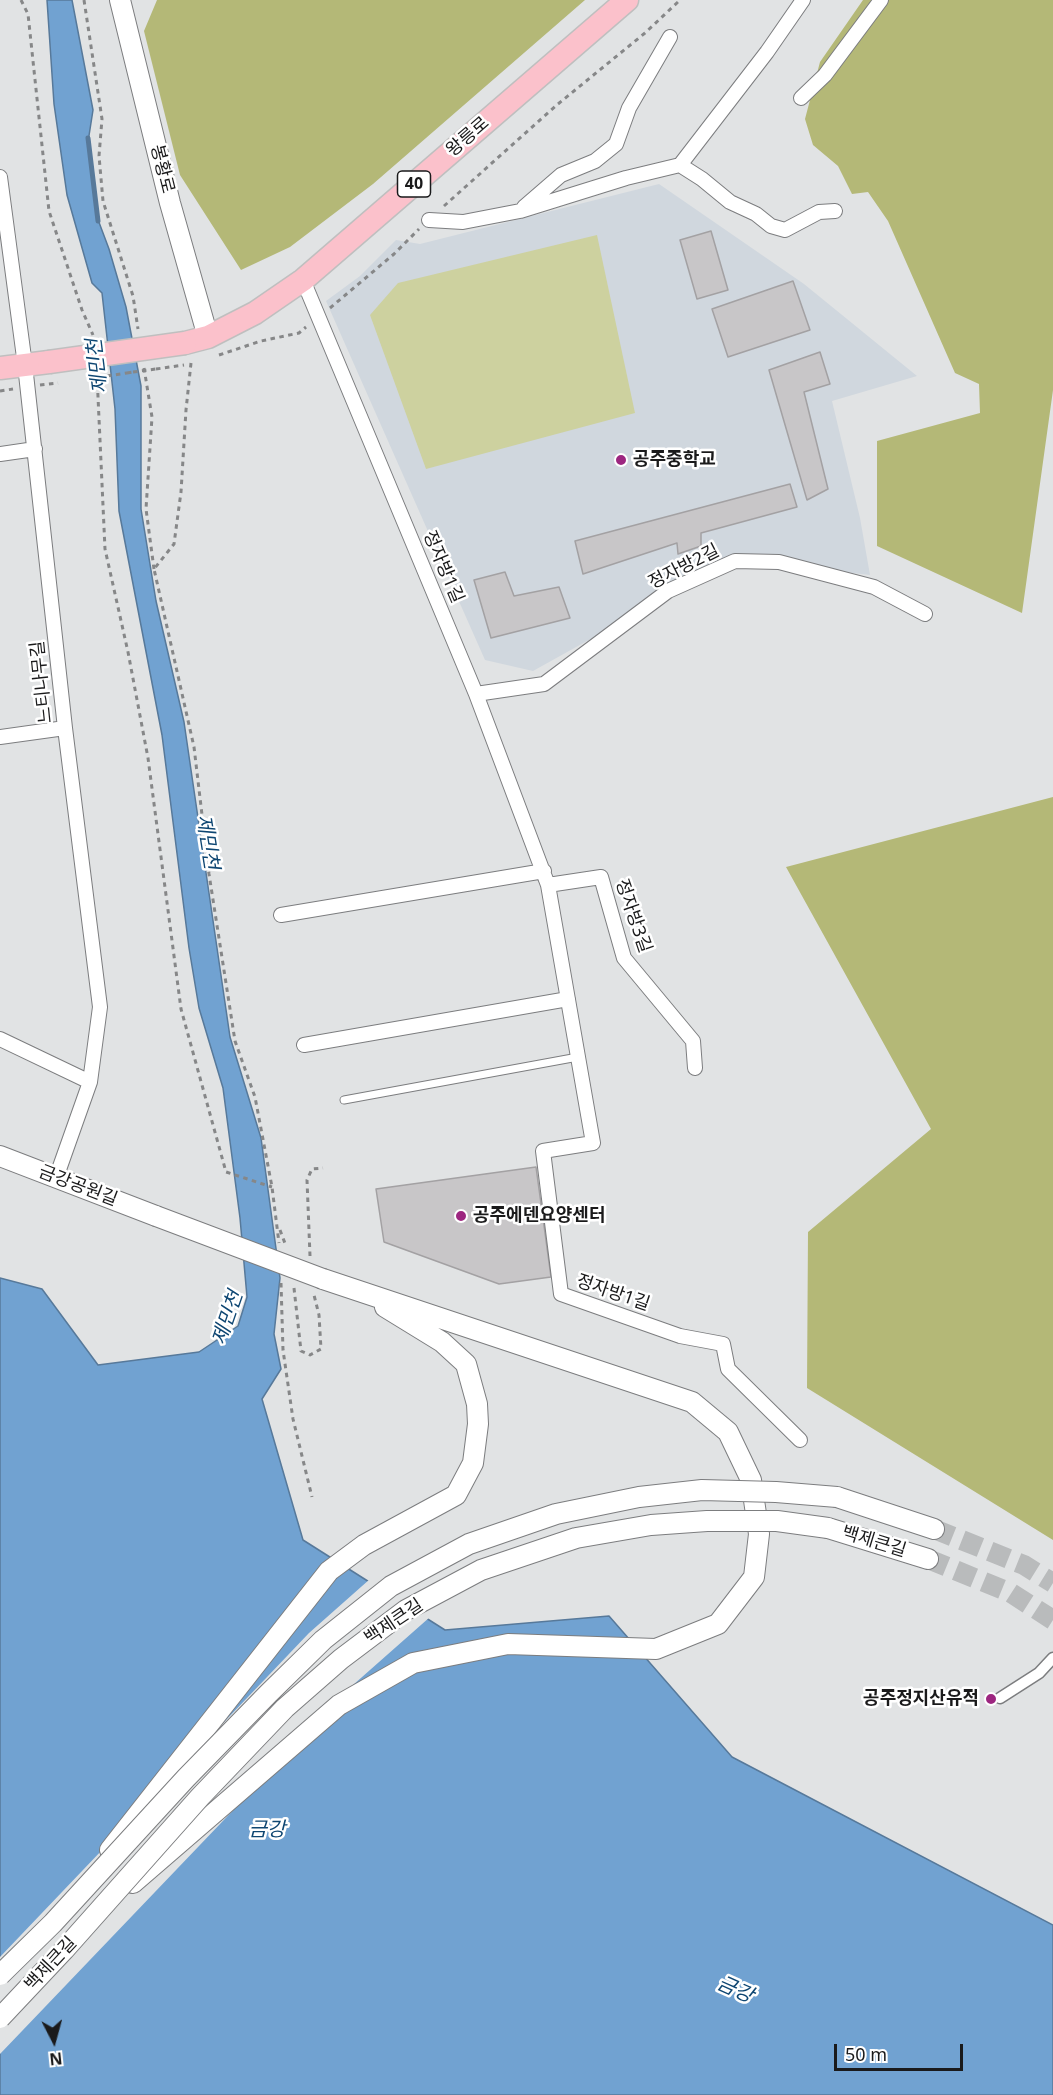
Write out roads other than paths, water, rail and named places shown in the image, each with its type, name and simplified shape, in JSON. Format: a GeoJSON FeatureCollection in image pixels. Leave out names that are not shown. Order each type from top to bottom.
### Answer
{"type":"FeatureCollection","features":[{"type":"Feature","properties":{"kind":"main road","name":"봉황로"},"geometry":{"type":"LineString","coordinates":[[120,0],[170,203],[208,337]]}},
{"type":"Feature","properties":{"kind":"main road","name":"왕릉로"},"geometry":{"type":"LineString","coordinates":[[26,365],[188,353],[208,337],[255,314],[303,280],[627,0]]}},
{"type":"Feature","properties":{"kind":"main road","name":"40"},"geometry":{"type":"LineString","coordinates":[[0,368],[26,365]]}},
{"type":"Feature","properties":{"kind":"main road","name":"금강공원길"},"geometry":{"type":"LineString","coordinates":[[0,1156],[323,1279],[355,1289]]}},
{"type":"Feature","properties":{"kind":"main road"},"geometry":{"type":"LineString","coordinates":[[53,1923],[329,1571],[364,1545],[456,1495],[473,1462],[478,1424],[477,1404],[466,1364],[442,1342],[355,1289]]}},
{"type":"Feature","properties":{"kind":"main road"},"geometry":{"type":"LineString","coordinates":[[64,1950],[140,1876],[339,1705],[413,1663],[508,1644],[656,1649],[718,1624],[754,1577],[759,1534],[751,1480],[728,1432],[692,1402],[355,1289]]}},
{"type":"Feature","properties":{"kind":"main road","name":"백제큰길"},"geometry":{"type":"LineString","coordinates":[[0,1975],[53,1923],[186,1778],[323,1640],[391,1586],[470,1544],[556,1514],[639,1497],[702,1490],[776,1492],[837,1497],[934,1529]]}},
{"type":"Feature","properties":{"kind":"main road","name":"백제큰길"},"geometry":{"type":"LineString","coordinates":[[0,2018],[64,1950],[200,1797],[285,1708],[341,1659],[405,1610],[481,1570],[576,1538],[651,1525],[707,1521],[777,1521],[828,1528],[928,1559]]}},
{"type":"Feature","properties":{"kind":"street"},"geometry":{"type":"LineString","coordinates":[[429,220],[463,222],[520,211],[626,178],[680,165],[767,52],[803,0]]}},
{"type":"Feature","properties":{"kind":"street"},"geometry":{"type":"LineString","coordinates":[[801,98],[825,75],[881,0]]}},
{"type":"Feature","properties":{"kind":"street"},"geometry":{"type":"LineString","coordinates":[[520,211],[561,175],[595,161],[616,144],[629,108],[670,37]]}},
{"type":"Feature","properties":{"kind":"street"},"geometry":{"type":"LineString","coordinates":[[680,165],[702,179],[730,202],[756,214],[771,226],[785,230],[819,213],[835,211]]}},
{"type":"Feature","properties":{"kind":"street","name":"느티나무길"},"geometry":{"type":"LineString","coordinates":[[0,177],[6,273],[26,365],[65,728],[100,1007],[90,1082],[56,1178]]}},
{"type":"Feature","properties":{"kind":"street","name":"정자방1길"},"geometry":{"type":"LineString","coordinates":[[303,280],[476,694],[546,878],[592,1143],[543,1151],[561,1294],[680,1336],[723,1344],[728,1369],[800,1440]]}},
{"type":"Feature","properties":{"kind":"street"},"geometry":{"type":"LineString","coordinates":[[0,454],[35,449]]}},
{"type":"Feature","properties":{"kind":"street","name":"정자방2길"},"geometry":{"type":"LineString","coordinates":[[476,694],[544,684],[668,591],[735,561],[779,562],[874,587],[925,614]]}},
{"type":"Feature","properties":{"kind":"street"},"geometry":{"type":"LineString","coordinates":[[0,737],[65,728]]}},
{"type":"Feature","properties":{"kind":"street","name":"정자방3길"},"geometry":{"type":"LineString","coordinates":[[546,878],[601,877],[624,958],[693,1041],[695,1068]]}},
{"type":"Feature","properties":{"kind":"street"},"geometry":{"type":"LineString","coordinates":[[281,915],[546,878]]}},
{"type":"Feature","properties":{"kind":"street"},"geometry":{"type":"LineString","coordinates":[[304,1045],[568,999]]}},
{"type":"Feature","properties":{"kind":"street"},"geometry":{"type":"LineString","coordinates":[[0,1039],[90,1082]]}},
{"type":"Feature","properties":{"kind":"street"},"geometry":{"type":"LineString","coordinates":[[1000,1698],[1039,1673],[1053,1658]]}},
{"type":"Feature","properties":{"kind":"lane"},"geometry":{"type":"LineString","coordinates":[[344,1100],[578,1057]]}},
{"type":"Feature","properties":{"kind":"water","name":"금강"},"geometry":{"type":"Polygon","coordinates":[[[47,0],[72,0],[93,110],[88,142],[97,217],[126,307],[141,386],[141,509],[156,601],[184,722],[230,1037],[261,1138],[280,1278],[274,1334],[281,1369],[262,1399],[303,1540],[445,1630],[609,1616],[732,1757],[1053,1925],[1053,2095],[0,2095],[0,1278],[42,1289],[98,1365],[199,1352],[238,1326],[247,1297],[240,1218],[223,1088],[199,1008],[189,948],[162,735],[119,511],[115,409],[102,293],[92,283],[67,195],[54,104],[47,0]]]}},
{"type":"Feature","properties":{"kind":"waterway","name":"제민천"},"geometry":{"type":"LineString","coordinates":[[88,138],[98,221]]}},
{"type":"Feature","properties":{"kind":"tunnel"},"geometry":{"type":"LineString","coordinates":[[934,1529],[1024,1565],[1053,1583]]}},
{"type":"Feature","properties":{"kind":"tunnel"},"geometry":{"type":"LineString","coordinates":[[928,1559],[1011,1593],[1053,1620]]}},
{"type":"Feature","properties":{"kind":"place","name":"공주중학교"},"geometry":{"type":"Point","coordinates":[621,460]}},
{"type":"Feature","properties":{"kind":"place","name":"공주에덴요양센터"},"geometry":{"type":"Point","coordinates":[461,1216]}},
{"type":"Feature","properties":{"kind":"place","name":"공주정지산유적"},"geometry":{"type":"Point","coordinates":[991,1699]}}]}
